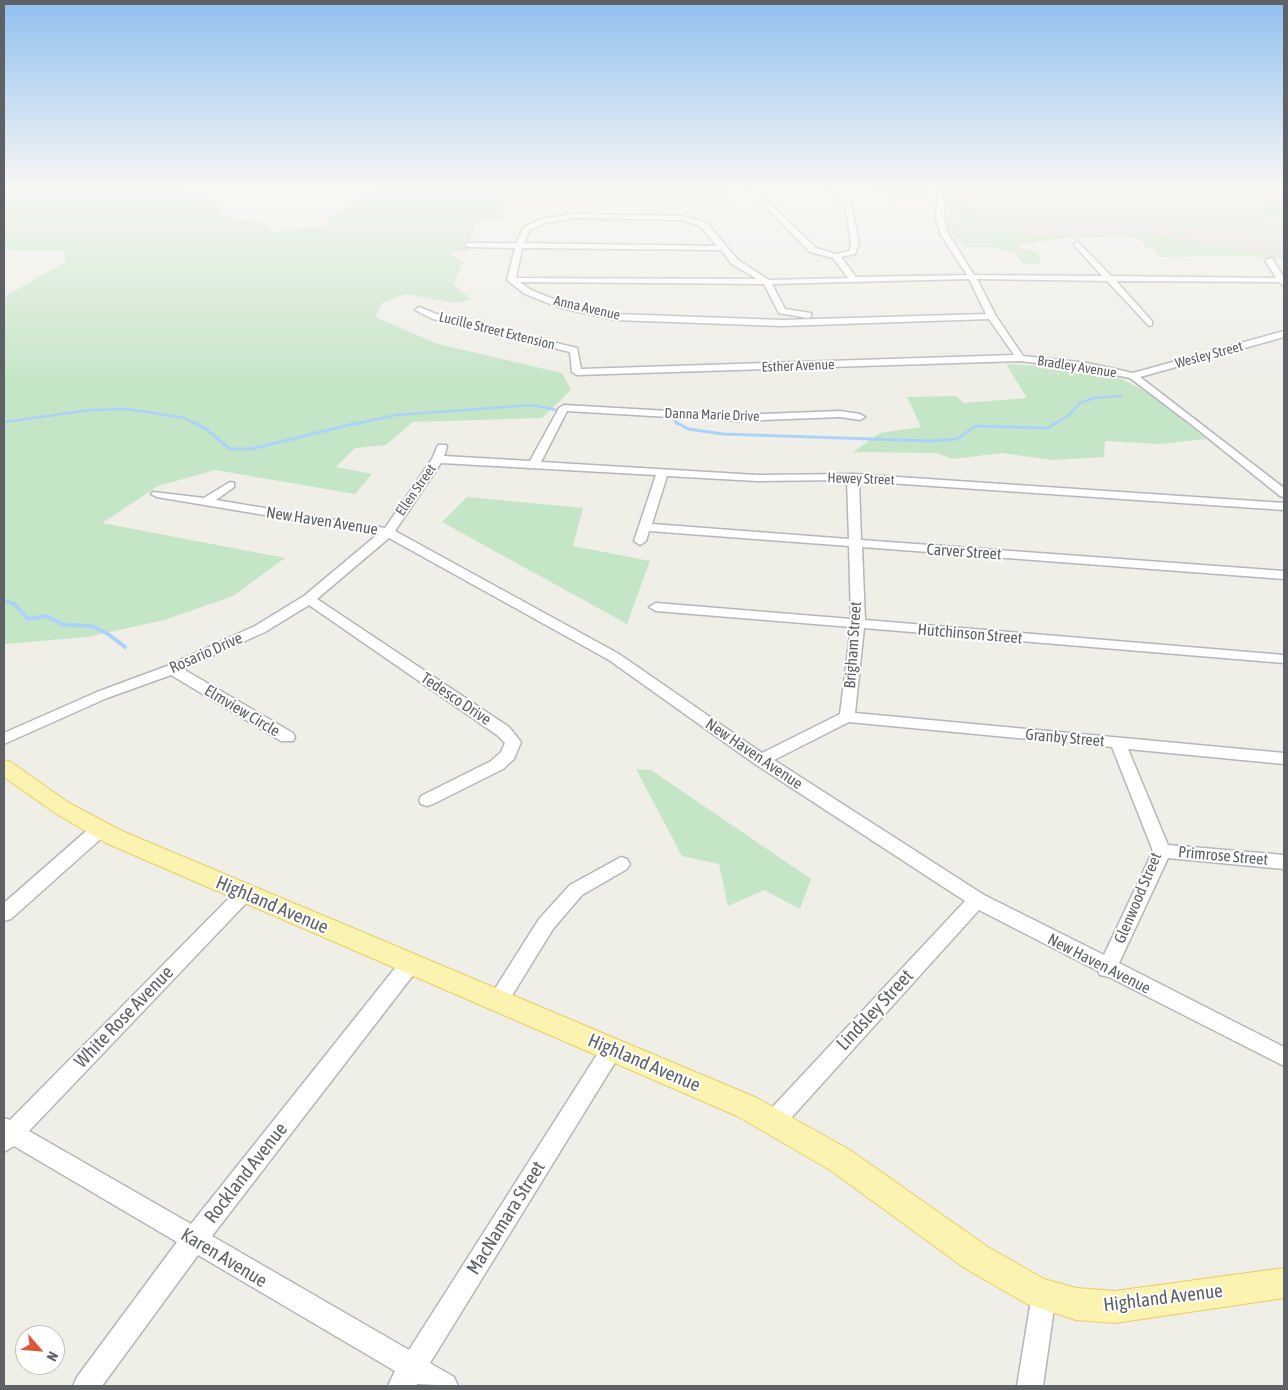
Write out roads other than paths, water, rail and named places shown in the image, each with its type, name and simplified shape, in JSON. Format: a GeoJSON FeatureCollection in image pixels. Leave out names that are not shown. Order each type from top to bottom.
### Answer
{"type":"FeatureCollection","features":[{"type":"Feature","properties":{"kind":"main road","name":"Highland Avenue"},"geometry":{"type":"LineString","coordinates":[[4,767],[62,808],[99,830],[740,1104],[774,1121],[855,1170],[977,1258],[1020,1284],[1044,1294],[1076,1304],[1115,1306],[1284,1283]]}},
{"type":"Feature","properties":{"kind":"street"},"geometry":{"type":"LineString","coordinates":[[517,254],[511,280],[767,282],[972,277],[1282,282]]}},
{"type":"Feature","properties":{"kind":"street"},"geometry":{"type":"LineString","coordinates":[[728,254],[736,262],[767,282],[782,311],[782,323]]}},
{"type":"Feature","properties":{"kind":"street"},"geometry":{"type":"LineString","coordinates":[[828,254],[836,256],[845,254]]}},
{"type":"Feature","properties":{"kind":"street","name":"Bradley Avenue"},"geometry":{"type":"LineString","coordinates":[[957,254],[972,277],[992,316],[1020,358],[1087,366],[1133,376],[1196,423],[1284,494]]}},
{"type":"Feature","properties":{"kind":"street"},"geometry":{"type":"LineString","coordinates":[[1086,254],[1106,278],[1149,323]]}},
{"type":"Feature","properties":{"kind":"street"},"geometry":{"type":"LineString","coordinates":[[836,256],[853,279]]}},
{"type":"Feature","properties":{"kind":"street"},"geometry":{"type":"LineString","coordinates":[[1269,260],[1282,282]]}},
{"type":"Feature","properties":{"kind":"street","name":"Anna Avenue"},"geometry":{"type":"LineString","coordinates":[[511,280],[528,292],[564,306],[616,316],[679,321],[782,323],[992,316]]}},
{"type":"Feature","properties":{"kind":"street","name":"Lucille Street Extension"},"geometry":{"type":"LineString","coordinates":[[419,310],[436,317],[576,351],[577,372]]}},
{"type":"Feature","properties":{"kind":"street","name":"Anna Avenue"},"geometry":{"type":"LineString","coordinates":[[782,311],[842,321]]}},
{"type":"Feature","properties":{"kind":"street","name":"Wesley Street"},"geometry":{"type":"LineString","coordinates":[[1133,376],[1284,334]]}},
{"type":"Feature","properties":{"kind":"street","name":"Esther Avenue"},"geometry":{"type":"LineString","coordinates":[[577,372],[1020,358]]}},
{"type":"Feature","properties":{"kind":"street","name":"Danna Marie Drive"},"geometry":{"type":"LineString","coordinates":[[534,464],[564,408],[738,418],[840,414],[860,417]]}},
{"type":"Feature","properties":{"kind":"street","name":"Hewey Street"},"geometry":{"type":"LineString","coordinates":[[440,453],[534,464],[757,478],[853,477],[1284,506]]}},
{"type":"Feature","properties":{"kind":"street","name":"Ellen Street"},"geometry":{"type":"LineString","coordinates":[[388,532],[440,453]]}},
{"type":"Feature","properties":{"kind":"street"},"geometry":{"type":"LineString","coordinates":[[640,541],[663,472]]}},
{"type":"Feature","properties":{"kind":"street","name":"Brigham Street"},"geometry":{"type":"LineString","coordinates":[[847,717],[858,624],[853,477]]}},
{"type":"Feature","properties":{"kind":"street"},"geometry":{"type":"LineString","coordinates":[[206,502],[230,485]]}},
{"type":"Feature","properties":{"kind":"street","name":"New Haven Avenue"},"geometry":{"type":"LineString","coordinates":[[157,494],[388,532],[614,657],[761,760],[977,900],[1107,969],[1284,1057]]}},
{"type":"Feature","properties":{"kind":"street","name":"Carver Street"},"geometry":{"type":"LineString","coordinates":[[645,527],[1284,575]]}},
{"type":"Feature","properties":{"kind":"street","name":"Rosario Drive"},"geometry":{"type":"LineString","coordinates":[[4,739],[102,695],[172,669],[260,629],[309,599],[388,532]]}},
{"type":"Feature","properties":{"kind":"street","name":"Tedesco Drive"},"geometry":{"type":"LineString","coordinates":[[309,599],[503,731],[512,742],[508,755],[497,765],[428,800]]}},
{"type":"Feature","properties":{"kind":"street","name":"Hutchinson Street"},"geometry":{"type":"LineString","coordinates":[[656,607],[1284,659]]}},
{"type":"Feature","properties":{"kind":"street","name":"Elmview Circle"},"geometry":{"type":"LineString","coordinates":[[172,669],[287,737]]}},
{"type":"Feature","properties":{"kind":"street"},"geometry":{"type":"LineString","coordinates":[[761,760],[847,717]]}},
{"type":"Feature","properties":{"kind":"street","name":"Granby Street"},"geometry":{"type":"LineString","coordinates":[[847,717],[1284,758]]}},
{"type":"Feature","properties":{"kind":"street","name":"Glenwood Street"},"geometry":{"type":"LineString","coordinates":[[1107,969],[1162,851],[1118,743]]}},
{"type":"Feature","properties":{"kind":"street"},"geometry":{"type":"LineString","coordinates":[[4,914],[99,830]]}},
{"type":"Feature","properties":{"kind":"street","name":"Primrose Street"},"geometry":{"type":"LineString","coordinates":[[1162,851],[1284,862]]}},
{"type":"Feature","properties":{"kind":"street"},"geometry":{"type":"LineString","coordinates":[[498,1002],[552,917],[576,890],[620,864]]}},
{"type":"Feature","properties":{"kind":"street","name":"White Rose Avenue"},"geometry":{"type":"LineString","coordinates":[[6,1133],[245,893]]}},
{"type":"Feature","properties":{"kind":"street","name":"Lindsley Street"},"geometry":{"type":"LineString","coordinates":[[774,1121],[977,900]]}},
{"type":"Feature","properties":{"kind":"street","name":"Rockland Avenue"},"geometry":{"type":"LineString","coordinates":[[86,1386],[193,1241],[410,964]]}},
{"type":"Feature","properties":{"kind":"street","name":"MacNamara Street"},"geometry":{"type":"LineString","coordinates":[[406,1378],[612,1049]]}},
{"type":"Feature","properties":{"kind":"street","name":"Karen Avenue"},"geometry":{"type":"LineString","coordinates":[[6,1133],[193,1241],[406,1378],[445,1386]]}},
{"type":"Feature","properties":{"kind":"street"},"geometry":{"type":"LineString","coordinates":[[1030,1386],[1044,1294]]}},
{"type":"Feature","properties":{"kind":"waterway"},"geometry":{"type":"LineString","coordinates":[[1055,424],[1069,415],[1080,403],[1094,398],[1121,396]]}},
{"type":"Feature","properties":{"kind":"waterway"},"geometry":{"type":"LineString","coordinates":[[355,424],[396,415],[533,405],[556,410]]}},
{"type":"Feature","properties":{"kind":"waterway"},"geometry":{"type":"LineString","coordinates":[[4,422],[91,410],[127,409],[185,418],[196,424]]}},
{"type":"Feature","properties":{"kind":"waterway"},"geometry":{"type":"LineString","coordinates":[[672,417],[677,424]]}},
{"type":"Feature","properties":{"kind":"waterway"},"geometry":{"type":"LineString","coordinates":[[194,422],[206,429],[230,449],[251,449],[361,422]]}},
{"type":"Feature","properties":{"kind":"waterway"},"geometry":{"type":"LineString","coordinates":[[676,422],[688,429],[723,434],[930,441],[957,439],[976,426],[1048,428],[1057,422]]}},
{"type":"Feature","properties":{"kind":"waterway"},"geometry":{"type":"LineString","coordinates":[[4,600],[14,604],[28,619],[46,616],[64,625],[92,626],[108,634],[125,647]]}}]}
